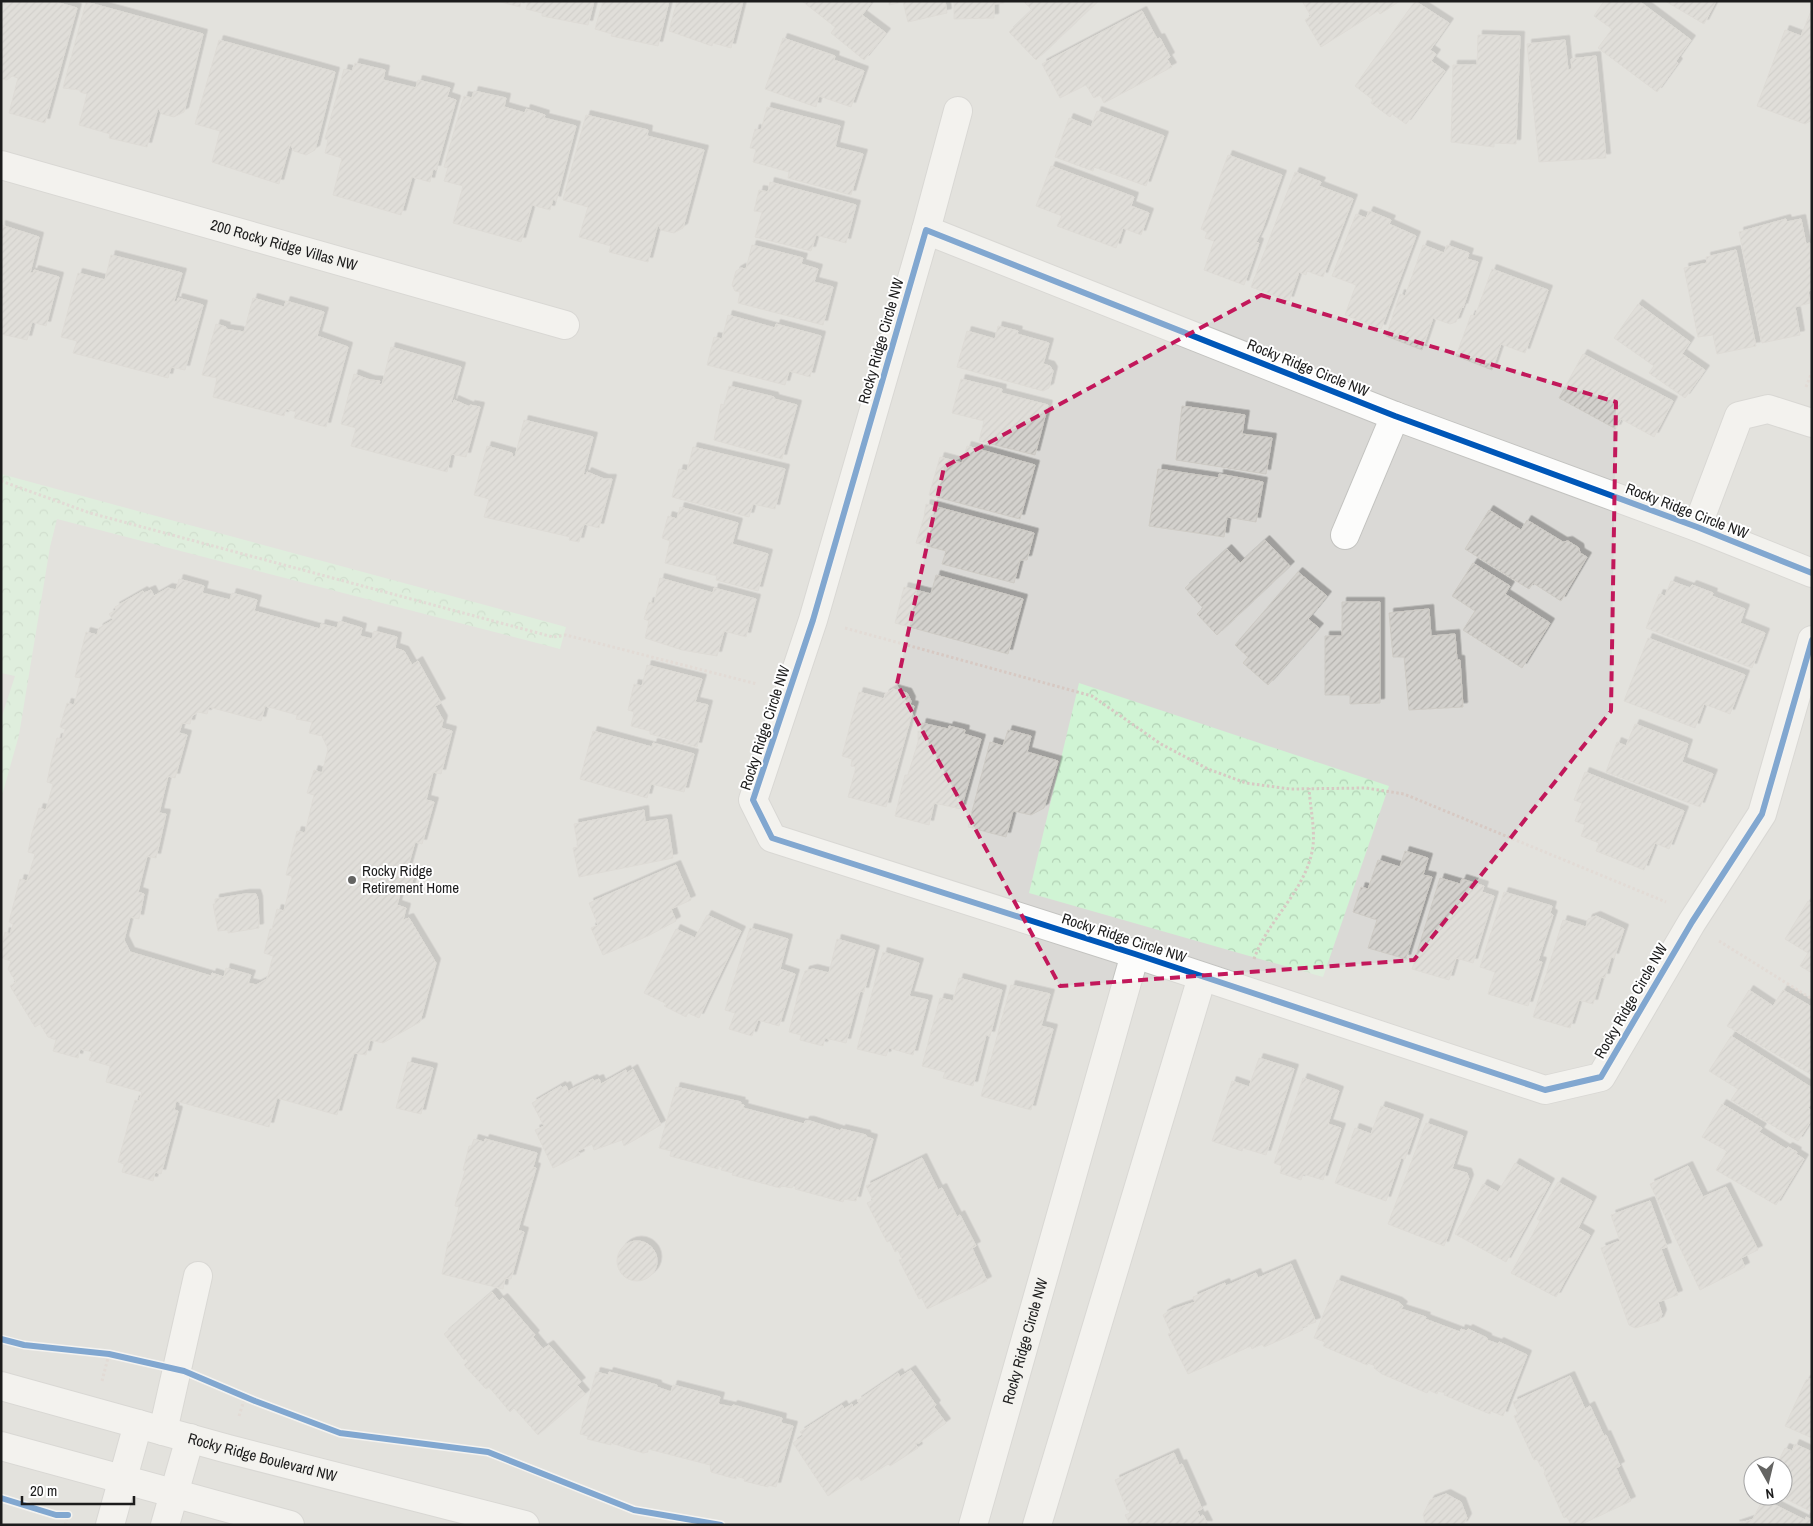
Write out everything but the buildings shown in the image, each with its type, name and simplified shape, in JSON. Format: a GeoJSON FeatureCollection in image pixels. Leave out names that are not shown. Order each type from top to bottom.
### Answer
{"type":"FeatureCollection","features":[{"type":"Feature","properties":{"kind":"street"},"geometry":{"type":"LineString","coordinates":[[926,230],[958,111]]}},
{"type":"Feature","properties":{"kind":"street","name":"200 Rocky Ridge Villas NW"},"geometry":{"type":"LineString","coordinates":[[1,166],[565,325]]}},
{"type":"Feature","properties":{"kind":"street","name":"Rocky Ridge Circle NW"},"geometry":{"type":"LineString","coordinates":[[1812,573],[1697,527],[1396,416],[926,230],[813,620],[790,694],[753,800],[772,838],[1135,954],[1545,1090],[1601,1077],[1692,922],[1762,814],[1812,640]]}},
{"type":"Feature","properties":{"kind":"street"},"geometry":{"type":"LineString","coordinates":[[1697,527],[1739,416],[1768,409],[1812,423]]}},
{"type":"Feature","properties":{"kind":"street"},"geometry":{"type":"LineString","coordinates":[[1345,535],[1396,416]]}},
{"type":"Feature","properties":{"kind":"street","name":"Rocky Ridge Circle NW"},"geometry":{"type":"LineString","coordinates":[[973,1525],[1135,954]]}},
{"type":"Feature","properties":{"kind":"street","name":"Rocky Ridge Circle NW"},"geometry":{"type":"LineString","coordinates":[[1037,1525],[1202,977]]}},
{"type":"Feature","properties":{"kind":"street"},"geometry":{"type":"LineString","coordinates":[[110,1525],[123,1479],[150,1428],[198,1276]]}},
{"type":"Feature","properties":{"kind":"street","name":"Rocky Ridge Boulevard NW"},"geometry":{"type":"LineString","coordinates":[[1,1386],[150,1428],[525,1525]]}},
{"type":"Feature","properties":{"kind":"street"},"geometry":{"type":"LineString","coordinates":[[165,1525],[190,1438]]}},
{"type":"Feature","properties":{"kind":"street"},"geometry":{"type":"LineString","coordinates":[[1,1446],[290,1525]]}},
{"type":"Feature","properties":{"kind":"path"},"geometry":{"type":"LineString","coordinates":[[1,481],[118,520],[553,637],[566,635],[790,694]]}},
{"type":"Feature","properties":{"kind":"path"},"geometry":{"type":"LineString","coordinates":[[813,620],[1092,696],[1161,744],[1208,769],[1246,783],[1290,789],[1366,788],[1404,794],[1666,902],[1692,922],[1812,999]]}},
{"type":"Feature","properties":{"kind":"path"},"geometry":{"type":"LineString","coordinates":[[1245,991],[1259,943],[1294,893],[1308,866],[1313,846],[1309,788]]}},
{"type":"Feature","properties":{"kind":"path"},"geometry":{"type":"LineString","coordinates":[[99,1353],[118,1356]]}},
{"type":"Feature","properties":{"kind":"path"},"geometry":{"type":"LineString","coordinates":[[100,1386],[109,1354]]}},
{"type":"Feature","properties":{"kind":"path"},"geometry":{"type":"LineString","coordinates":[[236,1393],[248,1398],[237,1422]]}},
{"type":"Feature","properties":{"kind":"path"},"geometry":{"type":"LineString","coordinates":[[65,1515],[66,1525]]}},
{"type":"Feature","properties":{"kind":"highlighted area"},"geometry":{"type":"Polygon","coordinates":[[[1261,295],[1616,402],[1611,711],[1414,960],[1060,986],[897,684],[944,467],[1261,295]]]}},
{"type":"Feature","properties":{"kind":"shaded area"},"geometry":{"type":"Polygon","coordinates":[[[1,1],[1812,1],[1812,1525],[1,1525],[1,1]]]}},
{"type":"Feature","properties":{"kind":"shaded area"},"geometry":{"type":"Polygon","coordinates":[[[1,673],[15,676],[1,719],[1,673]]]}},
{"type":"Feature","properties":{"kind":"green space"},"geometry":{"type":"Polygon","coordinates":[[[1,474],[566,627],[560,649],[57,519],[50,547],[19,735],[1,799],[1,474]]]}},
{"type":"Feature","properties":{"kind":"green space"},"geometry":{"type":"Polygon","coordinates":[[[1079,683],[1389,786],[1323,977],[1029,893],[1079,683]]]}},
{"type":"Feature","properties":{"kind":"cycle path"},"geometry":{"type":"LineString","coordinates":[[1812,573],[1697,527],[1395,416],[926,230],[813,620],[753,800],[772,838],[1135,954],[1545,1090],[1601,1077],[1692,922],[1762,814],[1812,640]]}},
{"type":"Feature","properties":{"kind":"cycle path"},"geometry":{"type":"LineString","coordinates":[[1,1339],[24,1345],[109,1354],[184,1371],[255,1401],[340,1433],[488,1452],[634,1510],[721,1525]]}},
{"type":"Feature","properties":{"kind":"cycle path"},"geometry":{"type":"LineString","coordinates":[[1,1498],[56,1515],[68,1515]]}},
{"type":"Feature","properties":{"kind":"place","name":"Rocky Ridge Retirement Home"},"geometry":{"type":"Point","coordinates":[352,880]}}]}
